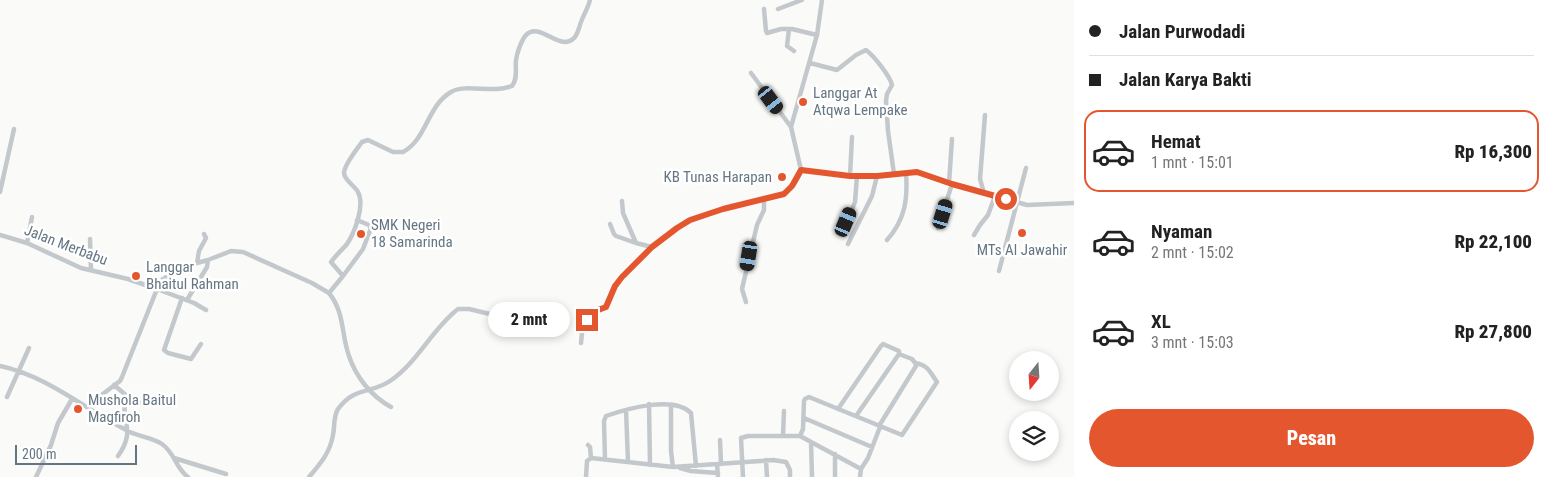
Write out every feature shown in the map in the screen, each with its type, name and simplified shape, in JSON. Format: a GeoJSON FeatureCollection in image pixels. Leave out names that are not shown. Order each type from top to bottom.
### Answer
{"type":"FeatureCollection","features":[{"type":"Feature","properties":{"kind":"street"},"geometry":{"type":"LineString","coordinates":[[343,276],[331,262],[346,245],[357,220],[360,198],[357,190],[345,176],[344,172],[362,142],[368,140],[392,152],[403,152],[415,143],[437,103],[452,91],[464,88],[491,90],[512,86],[516,79],[517,56],[526,35],[537,31],[560,41],[566,42],[573,39],[577,34],[590,0]]}},
{"type":"Feature","properties":{"kind":"street"},"geometry":{"type":"LineString","coordinates":[[778,10],[802,0]]}},
{"type":"Feature","properties":{"kind":"street"},"geometry":{"type":"LineString","coordinates":[[791,127],[817,35],[822,0]]}},
{"type":"Feature","properties":{"kind":"street"},"geometry":{"type":"LineString","coordinates":[[764,8],[767,33],[789,28],[817,35]]}},
{"type":"Feature","properties":{"kind":"street"},"geometry":{"type":"LineString","coordinates":[[789,28],[787,46],[794,51]]}},
{"type":"Feature","properties":{"kind":"street"},"geometry":{"type":"LineString","coordinates":[[810,63],[839,69],[856,55],[867,50],[891,80],[892,84],[886,101],[894,174]]}},
{"type":"Feature","properties":{"kind":"street"},"geometry":{"type":"LineString","coordinates":[[581,343],[582,333],[587,320],[593,312],[606,307],[615,286],[622,277],[652,247],[677,228],[690,220],[723,209],[780,195],[787,191],[795,182],[801,170],[791,127],[751,73]]}},
{"type":"Feature","properties":{"kind":"street"},"geometry":{"type":"LineString","coordinates":[[984,193],[980,180],[985,116]]}},
{"type":"Feature","properties":{"kind":"street"},"geometry":{"type":"LineString","coordinates":[[0,192],[14,129]]}},
{"type":"Feature","properties":{"kind":"street"},"geometry":{"type":"LineString","coordinates":[[850,176],[852,138]]}},
{"type":"Feature","properties":{"kind":"street"},"geometry":{"type":"LineString","coordinates":[[938,228],[950,184],[952,139]]}},
{"type":"Feature","properties":{"kind":"street"},"geometry":{"type":"LineString","coordinates":[[999,271],[1026,168]]}},
{"type":"Feature","properties":{"kind":"street"},"geometry":{"type":"LineString","coordinates":[[801,170],[850,176],[919,173],[1017,203],[1032,205],[1074,204]]}},
{"type":"Feature","properties":{"kind":"street"},"geometry":{"type":"LineString","coordinates":[[887,240],[895,231],[903,216],[906,173]]}},
{"type":"Feature","properties":{"kind":"street"},"geometry":{"type":"LineString","coordinates":[[846,222],[855,202],[857,176]]}},
{"type":"Feature","properties":{"kind":"street"},"geometry":{"type":"LineString","coordinates":[[848,244],[870,201],[877,176]]}},
{"type":"Feature","properties":{"kind":"street"},"geometry":{"type":"LineString","coordinates":[[974,235],[988,215],[994,196]]}},
{"type":"Feature","properties":{"kind":"street"},"geometry":{"type":"LineString","coordinates":[[746,302],[742,289],[757,225],[764,210],[764,198]]}},
{"type":"Feature","properties":{"kind":"street"},"geometry":{"type":"LineString","coordinates":[[622,201],[622,210],[636,243]]}},
{"type":"Feature","properties":{"kind":"street"},"geometry":{"type":"LineString","coordinates":[[27,243],[32,217]]}},
{"type":"Feature","properties":{"kind":"street"},"geometry":{"type":"LineString","coordinates":[[329,293],[363,249],[371,228],[370,224],[357,220]]}},
{"type":"Feature","properties":{"kind":"street"},"geometry":{"type":"LineString","coordinates":[[610,224],[615,235],[652,247]]}},
{"type":"Feature","properties":{"kind":"street"},"geometry":{"type":"LineString","coordinates":[[197,263],[200,248],[206,238],[204,234]]}},
{"type":"Feature","properties":{"kind":"street","name":"Jalan Merbabu"},"geometry":{"type":"LineString","coordinates":[[0,235],[27,243],[72,264],[128,279],[185,299],[206,310]]}},
{"type":"Feature","properties":{"kind":"street"},"geometry":{"type":"LineString","coordinates":[[90,239],[91,270]]}},
{"type":"Feature","properties":{"kind":"street"},"geometry":{"type":"LineString","coordinates":[[151,287],[178,269],[231,251],[243,252],[312,282],[329,293],[335,301],[342,321],[349,357],[367,389],[391,407]]}},
{"type":"Feature","properties":{"kind":"street"},"geometry":{"type":"LineString","coordinates":[[201,344],[191,359],[168,354],[164,350],[185,299],[207,267],[208,260]]}},
{"type":"Feature","properties":{"kind":"street"},"geometry":{"type":"LineString","coordinates":[[87,406],[120,380],[157,289]]}},
{"type":"Feature","properties":{"kind":"street"},"geometry":{"type":"LineString","coordinates":[[309,477],[326,458],[330,448],[336,412],[348,399],[357,392],[390,382],[458,308],[494,316],[509,308]]}},
{"type":"Feature","properties":{"kind":"street"},"geometry":{"type":"LineString","coordinates":[[800,436],[803,432],[804,401],[809,397],[879,426],[902,435],[937,382],[929,368],[915,363],[912,359],[899,354],[899,351],[883,344],[838,409]]}},
{"type":"Feature","properties":{"kind":"street"},"geometry":{"type":"LineString","coordinates":[[7,397],[28,348]]}},
{"type":"Feature","properties":{"kind":"street"},"geometry":{"type":"LineString","coordinates":[[856,416],[899,354]]}},
{"type":"Feature","properties":{"kind":"street"},"geometry":{"type":"LineString","coordinates":[[860,477],[861,469],[868,458],[880,428],[879,426],[916,366],[915,363]]}},
{"type":"Feature","properties":{"kind":"street"},"geometry":{"type":"LineString","coordinates":[[0,366],[19,371],[87,406],[128,431],[154,439],[168,448],[182,473],[188,477]]}},
{"type":"Feature","properties":{"kind":"street"},"geometry":{"type":"LineString","coordinates":[[114,385],[127,396],[144,405]]}},
{"type":"Feature","properties":{"kind":"street"},"geometry":{"type":"LineString","coordinates":[[118,456],[126,443],[128,431],[125,406],[127,396]]}},
{"type":"Feature","properties":{"kind":"street"},"geometry":{"type":"LineString","coordinates":[[36,477],[51,445],[58,423],[72,399]]}},
{"type":"Feature","properties":{"kind":"street"},"geometry":{"type":"LineString","coordinates":[[649,404],[650,465]]}},
{"type":"Feature","properties":{"kind":"street"},"geometry":{"type":"LineString","coordinates":[[605,459],[604,420],[606,416],[649,404],[684,408],[691,413],[696,466]]}},
{"type":"Feature","properties":{"kind":"street"},"geometry":{"type":"LineString","coordinates":[[671,406],[671,451],[674,467]]}},
{"type":"Feature","properties":{"kind":"street"},"geometry":{"type":"LineString","coordinates":[[626,410],[628,462]]}},
{"type":"Feature","properties":{"kind":"street"},"geometry":{"type":"LineString","coordinates":[[783,436],[784,411]]}},
{"type":"Feature","properties":{"kind":"street"},"geometry":{"type":"LineString","coordinates":[[804,418],[872,448]]}},
{"type":"Feature","properties":{"kind":"street"},"geometry":{"type":"LineString","coordinates":[[743,477],[741,442],[743,437],[800,436],[861,469]]}},
{"type":"Feature","properties":{"kind":"street"},"geometry":{"type":"LineString","coordinates":[[674,467],[718,475],[720,440]]}},
{"type":"Feature","properties":{"kind":"street"},"geometry":{"type":"LineString","coordinates":[[811,442],[812,477]]}},
{"type":"Feature","properties":{"kind":"street"},"geometry":{"type":"LineString","coordinates":[[586,477],[588,461],[591,458],[588,445]]}},
{"type":"Feature","properties":{"kind":"street"},"geometry":{"type":"LineString","coordinates":[[835,454],[835,477]]}},
{"type":"Feature","properties":{"kind":"street"},"geometry":{"type":"LineString","coordinates":[[174,458],[226,474]]}},
{"type":"Feature","properties":{"kind":"street"},"geometry":{"type":"LineString","coordinates":[[591,458],[674,467],[773,460],[786,462],[790,470],[790,477]]}},
{"type":"Feature","properties":{"kind":"street"},"geometry":{"type":"LineString","coordinates":[[766,460],[767,477]]}},
{"type":"Feature","properties":{"kind":"place","name":"Langgar At Atqwa Lempake"},"geometry":{"type":"Point","coordinates":[803,102]}},
{"type":"Feature","properties":{"kind":"place","name":"KB Tunas Harapan"},"geometry":{"type":"Point","coordinates":[782,177]}},
{"type":"Feature","properties":{"kind":"place","name":"MTs Al Jawahir"},"geometry":{"type":"Point","coordinates":[1022,233]}},
{"type":"Feature","properties":{"kind":"place","name":"SMK Negeri 18 Samarinda"},"geometry":{"type":"Point","coordinates":[361,234]}},
{"type":"Feature","properties":{"kind":"place","name":"Langgar Bhaitul Rahman"},"geometry":{"type":"Point","coordinates":[136,276]}},
{"type":"Feature","properties":{"kind":"place","name":"Mushola Baitul Magfiroh"},"geometry":{"type":"Point","coordinates":[78,409]}},
{"type":"Feature","properties":{"kind":"route"},"geometry":{"type":"LineString","coordinates":[[587,320],[593,312],[606,307],[615,286],[632,266],[652,247],[677,228],[690,220],[723,209],[784,194],[800,175],[801,170],[850,176],[877,176],[917,172],[1006,199]]}}]}
